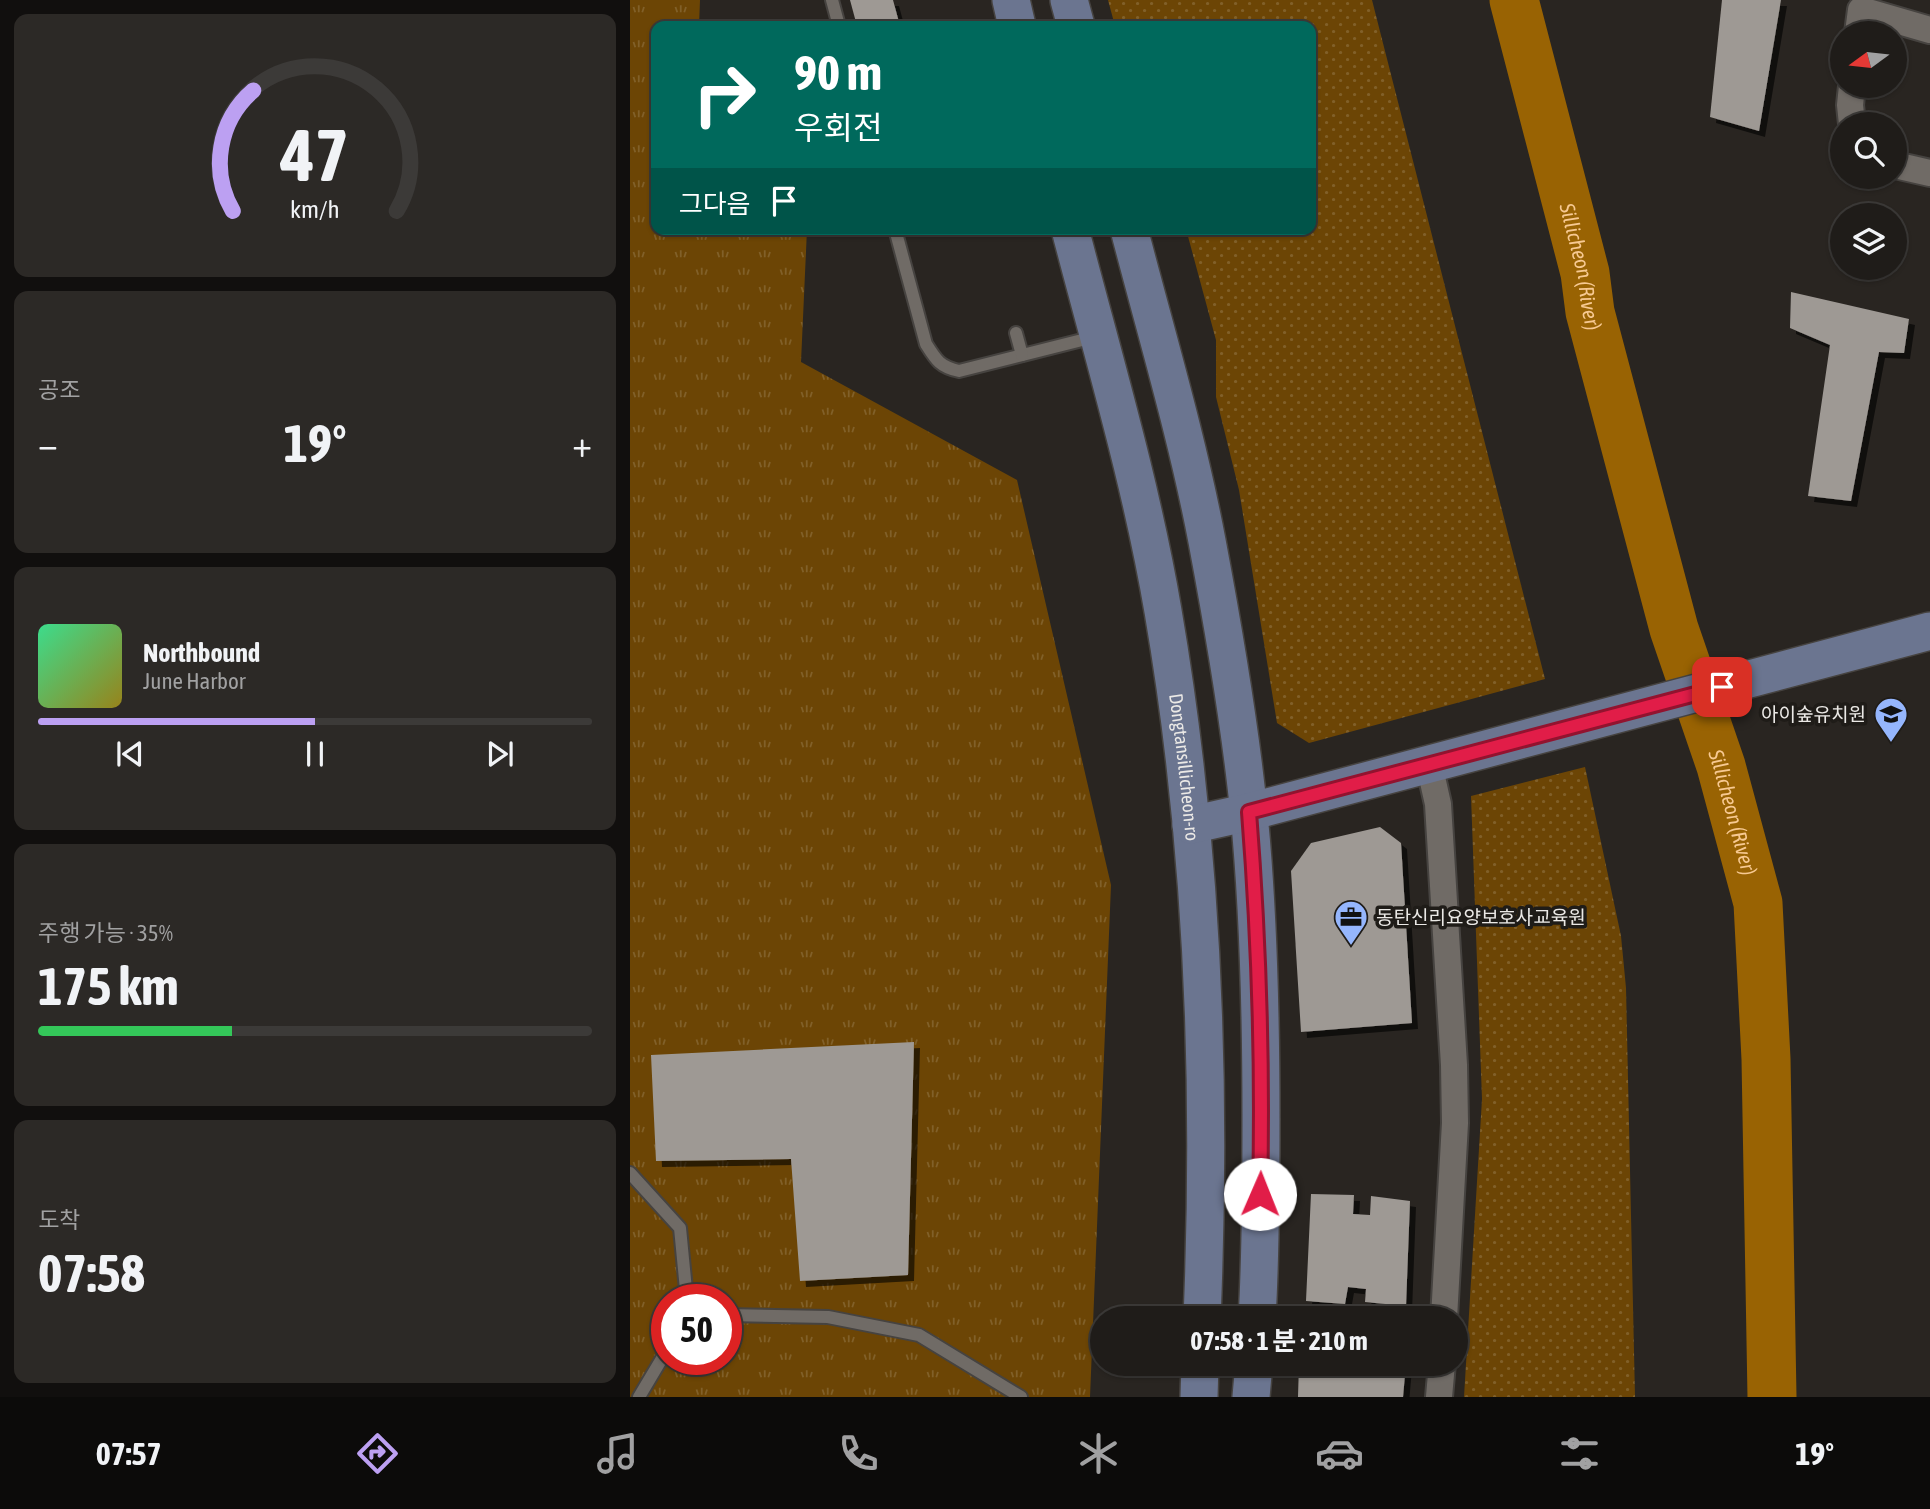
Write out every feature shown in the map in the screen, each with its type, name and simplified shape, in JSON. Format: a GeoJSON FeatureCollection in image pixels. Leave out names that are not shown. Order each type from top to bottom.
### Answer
{"type":"FeatureCollection","features":[{"type":"Feature","properties":{"kind":"main road"},"geometry":{"type":"LineString","coordinates":[[1011,0],[1016,21]]}},
{"type":"Feature","properties":{"kind":"main road"},"geometry":{"type":"LineString","coordinates":[[1069,0],[1075,21]]}},
{"type":"Feature","properties":{"kind":"main road","name":"Dongtansillicheon-ro"},"geometry":{"type":"LineString","coordinates":[[1072,235],[1144,518],[1163,611],[1184,755],[1201,963],[1207,1111],[1202,1306]]}},
{"type":"Feature","properties":{"kind":"main road"},"geometry":{"type":"LineString","coordinates":[[1131,235],[1184,436],[1206,539],[1231,677],[1249,812],[1261,1027],[1257,1306]]}},
{"type":"Feature","properties":{"kind":"main road"},"geometry":{"type":"LineString","coordinates":[[1191,825],[1249,812],[1930,631]]}},
{"type":"Feature","properties":{"kind":"main road"},"geometry":{"type":"LineString","coordinates":[[1199,1397],[1200,1376]]}},
{"type":"Feature","properties":{"kind":"main road"},"geometry":{"type":"LineString","coordinates":[[1251,1397],[1253,1376]]}},
{"type":"Feature","properties":{"kind":"street"},"geometry":{"type":"LineString","coordinates":[[1860,21],[1861,10],[1899,21]]}},
{"type":"Feature","properties":{"kind":"street"},"geometry":{"type":"LineString","coordinates":[[1908,24],[1930,30]]}},
{"type":"Feature","properties":{"kind":"street"},"geometry":{"type":"LineString","coordinates":[[1907,168],[1930,173]]}},
{"type":"Feature","properties":{"kind":"street"},"geometry":{"type":"LineString","coordinates":[[1429,764],[1438,804],[1454,1065],[1453,1181],[1445,1306]]}},
{"type":"Feature","properties":{"kind":"street"},"geometry":{"type":"LineString","coordinates":[[1439,1397],[1440,1376]]}},
{"type":"Feature","properties":{"kind":"lane"},"geometry":{"type":"LineString","coordinates":[[832,0],[838,21]]}},
{"type":"Feature","properties":{"kind":"lane"},"geometry":{"type":"LineString","coordinates":[[897,235],[926,344],[936,360],[947,368],[959,371],[1098,336]]}},
{"type":"Feature","properties":{"kind":"lane"},"geometry":{"type":"LineString","coordinates":[[1016,333],[1022,355]]}},
{"type":"Feature","properties":{"kind":"lane"},"geometry":{"type":"LineString","coordinates":[[630,1173],[680,1228],[685,1284]]}},
{"type":"Feature","properties":{"kind":"lane"},"geometry":{"type":"LineString","coordinates":[[742,1315],[828,1317],[919,1335],[1021,1397]]}},
{"type":"Feature","properties":{"kind":"lane"},"geometry":{"type":"LineString","coordinates":[[639,1397],[652,1375]]}},
{"type":"Feature","properties":{"kind":"green space"},"geometry":{"type":"Polygon","coordinates":[[[630,0],[700,0],[699,21],[651,21],[651,235],[807,235],[801,362],[1017,480],[1111,885],[1094,1306],[1090,1306],[1090,1397],[630,1397],[630,0]]]}},
{"type":"Feature","properties":{"kind":"green space"},"geometry":{"type":"Polygon","coordinates":[[[1108,0],[1372,0],[1545,679],[1309,743],[1277,723],[1239,490],[1216,397],[1216,340],[1188,235],[1316,235],[1316,21],[1114,21],[1108,0]]]}},
{"type":"Feature","properties":{"kind":"green space"},"geometry":{"type":"Polygon","coordinates":[[[1585,767],[1621,936],[1626,988],[1635,1397],[1464,1397],[1465,1376],[1468,1376],[1468,1331],[1482,1099],[1471,796],[1585,767]]]}},
{"type":"Feature","properties":{"kind":"building"},"geometry":{"type":"Polygon","coordinates":[[[850,0],[893,0],[899,21],[856,21],[850,0]]]}},
{"type":"Feature","properties":{"kind":"building"},"geometry":{"type":"Polygon","coordinates":[[[1722,0],[1781,0],[1759,131],[1710,117],[1722,0]]]}},
{"type":"Feature","properties":{"kind":"building"},"geometry":{"type":"Polygon","coordinates":[[[1791,292],[1909,319],[1904,353],[1879,352],[1851,501],[1808,496],[1830,345],[1790,328],[1791,292]]]}},
{"type":"Feature","properties":{"kind":"building","name":"동탄신리요양보호사교육원"},"geometry":{"type":"Polygon","coordinates":[[[1380,827],[1401,843],[1412,1023],[1301,1032],[1291,871],[1311,843],[1380,827]]]}},
{"type":"Feature","properties":{"kind":"building"},"geometry":{"type":"Polygon","coordinates":[[[914,1042],[908,1275],[800,1281],[791,1159],[656,1161],[651,1055],[914,1042]]]}},
{"type":"Feature","properties":{"kind":"building"},"geometry":{"type":"Polygon","coordinates":[[[1311,1194],[1354,1195],[1353,1214],[1370,1215],[1371,1196],[1410,1201],[1406,1306],[1365,1302],[1366,1289],[1348,1287],[1345,1304],[1306,1301],[1311,1194]]]}},
{"type":"Feature","properties":{"kind":"building"},"geometry":{"type":"Polygon","coordinates":[[[1299,1376],[1405,1376],[1403,1397],[1298,1397],[1299,1376]]]}},
{"type":"Feature","properties":{"kind":"waterway","name":"Sillicheon (River)"},"geometry":{"type":"LineString","coordinates":[[1514,0],[1585,273],[1590,312],[1674,629],[1721,766],[1758,903],[1766,1059],[1772,1397]]}},
{"type":"Feature","properties":{"kind":"place","name":"아이숲유치원"},"geometry":{"type":"Point","coordinates":[1891,744]}},
{"type":"Feature","properties":{"kind":"place","name":"동탄신리요양보호사교육원"},"geometry":{"type":"Point","coordinates":[1351,947]}},
{"type":"Feature","properties":{"kind":"route"},"geometry":{"type":"LineString","coordinates":[[1260,1194],[1261,1027],[1249,812],[1722,687]]}}]}
